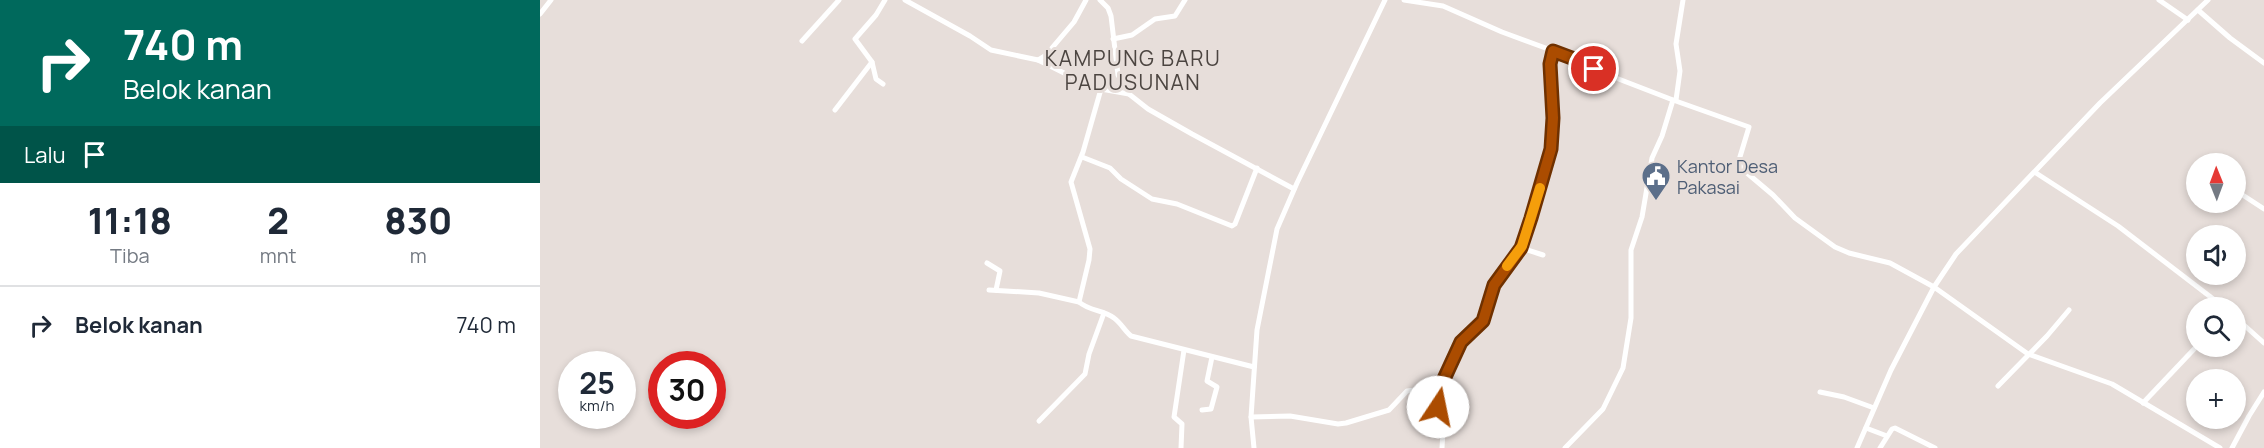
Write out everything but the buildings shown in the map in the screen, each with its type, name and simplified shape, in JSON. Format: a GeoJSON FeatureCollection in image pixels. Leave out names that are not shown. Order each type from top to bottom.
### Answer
{"type":"FeatureCollection","features":[{"type":"Feature","properties":{"kind":"street"},"geometry":{"type":"LineString","coordinates":[[540,14],[551,0]]}},
{"type":"Feature","properties":{"kind":"street"},"geometry":{"type":"LineString","coordinates":[[802,41],[839,0]]}},
{"type":"Feature","properties":{"kind":"street"},"geometry":{"type":"LineString","coordinates":[[883,84],[876,79],[872,62],[855,39],[876,15],[885,0]]}},
{"type":"Feature","properties":{"kind":"street"},"geometry":{"type":"LineString","coordinates":[[905,0],[991,50],[1038,60],[1101,89],[1129,94]]}},
{"type":"Feature","properties":{"kind":"street"},"geometry":{"type":"LineString","coordinates":[[1038,60],[1046,55],[1074,22],[1086,0]]}},
{"type":"Feature","properties":{"kind":"street"},"geometry":{"type":"LineString","coordinates":[[1100,0],[1109,12],[1118,75],[1129,94],[1138,102],[1192,134],[1294,189]]}},
{"type":"Feature","properties":{"kind":"street"},"geometry":{"type":"LineString","coordinates":[[1113,39],[1132,35],[1155,19],[1175,16],[1185,0]]}},
{"type":"Feature","properties":{"kind":"street"},"geometry":{"type":"LineString","coordinates":[[1254,448],[1251,417],[1257,330],[1277,229],[1385,0]]}},
{"type":"Feature","properties":{"kind":"street"},"geometry":{"type":"LineString","coordinates":[[1404,0],[1443,6],[1510,35],[1749,127],[1739,159],[1741,168],[1773,195],[1795,218],[1835,247],[1849,253],[1890,263],[1934,287],[2028,354],[2112,384],[2220,448]]}},
{"type":"Feature","properties":{"kind":"street"},"geometry":{"type":"LineString","coordinates":[[1565,448],[1603,410],[1623,368],[1631,318],[1631,250],[1642,217],[1653,158],[1675,100],[1680,71],[1676,44],[1683,0]]}},
{"type":"Feature","properties":{"kind":"street"},"geometry":{"type":"LineString","coordinates":[[2159,0],[2188,20]]}},
{"type":"Feature","properties":{"kind":"street"},"geometry":{"type":"LineString","coordinates":[[1857,448],[1891,370],[1934,287],[1962,246],[2036,173],[2100,103],[2208,0]]}},
{"type":"Feature","properties":{"kind":"street"},"geometry":{"type":"LineString","coordinates":[[2198,10],[2264,63]]}},
{"type":"Feature","properties":{"kind":"street"},"geometry":{"type":"LineString","coordinates":[[1442,448],[1443,430],[1438,392],[1464,338],[1483,321],[1498,279],[1521,248],[1551,149],[1553,118],[1550,64],[1553,51]]}},
{"type":"Feature","properties":{"kind":"street"},"geometry":{"type":"LineString","coordinates":[[835,110],[872,62]]}},
{"type":"Feature","properties":{"kind":"street"},"geometry":{"type":"LineString","coordinates":[[1079,302],[1090,249],[1071,182],[1082,157],[1101,89]]}},
{"type":"Feature","properties":{"kind":"street"},"geometry":{"type":"LineString","coordinates":[[1082,157],[1110,168],[1121,179],[1152,199],[1177,204],[1232,226],[1235,224],[1257,168]]}},
{"type":"Feature","properties":{"kind":"street"},"geometry":{"type":"LineString","coordinates":[[2036,173],[2110,220],[2211,297]]}},
{"type":"Feature","properties":{"kind":"street"},"geometry":{"type":"LineString","coordinates":[[2246,197],[2264,209]]}},
{"type":"Feature","properties":{"kind":"street"},"geometry":{"type":"LineString","coordinates":[[1521,248],[1543,255]]}},
{"type":"Feature","properties":{"kind":"street"},"geometry":{"type":"LineString","coordinates":[[987,264],[1000,271],[993,290],[1039,293],[1079,302],[1115,318],[1131,336],[1254,367]]}},
{"type":"Feature","properties":{"kind":"street"},"geometry":{"type":"LineString","coordinates":[[1998,386],[2069,310]]}},
{"type":"Feature","properties":{"kind":"street"},"geometry":{"type":"LineString","coordinates":[[1039,421],[1085,374],[1089,354],[1104,313]]}},
{"type":"Feature","properties":{"kind":"street"},"geometry":{"type":"LineString","coordinates":[[2246,327],[2264,344]]}},
{"type":"Feature","properties":{"kind":"street"},"geometry":{"type":"LineString","coordinates":[[1181,448],[1182,424],[1174,417],[1184,350]]}},
{"type":"Feature","properties":{"kind":"street"},"geometry":{"type":"LineString","coordinates":[[1202,410],[1211,409],[1217,387],[1207,381],[1212,357]]}},
{"type":"Feature","properties":{"kind":"street"},"geometry":{"type":"LineString","coordinates":[[2143,403],[2187,357]]}},
{"type":"Feature","properties":{"kind":"street"},"geometry":{"type":"LineString","coordinates":[[1251,417],[1282,416],[1338,424],[1346,423],[1389,410],[1407,391],[1418,389],[1438,392]]}},
{"type":"Feature","properties":{"kind":"street"},"geometry":{"type":"LineString","coordinates":[[1820,392],[1844,397],[1874,408]]}},
{"type":"Feature","properties":{"kind":"street"},"geometry":{"type":"LineString","coordinates":[[2232,448],[2264,392]]}},
{"type":"Feature","properties":{"kind":"street"},"geometry":{"type":"LineString","coordinates":[[1866,428],[1887,436]]}},
{"type":"Feature","properties":{"kind":"street"},"geometry":{"type":"LineString","coordinates":[[1880,448],[1895,428],[1935,448]]}},
{"type":"Feature","properties":{"kind":"slow traffic"},"geometry":{"type":"LineString","coordinates":[[1507,266],[1522,246],[1540,188]]}},
{"type":"Feature","properties":{"kind":"place","name":"Kantor Desa Pakasai"},"geometry":{"type":"Point","coordinates":[1656,202]}},
{"type":"Feature","properties":{"kind":"district","name":"KAMPUNG BARU PADUSUNAN"},"geometry":{"type":"Point","coordinates":[1133,70]}},
{"type":"Feature","properties":{"kind":"route"},"geometry":{"type":"LineString","coordinates":[[1438,407],[1438,392],[1461,342],[1483,321],[1494,285],[1521,248],[1531,218],[1548,165],[1553,134],[1550,64],[1553,51],[1585,63],[1594,69]]}}]}
